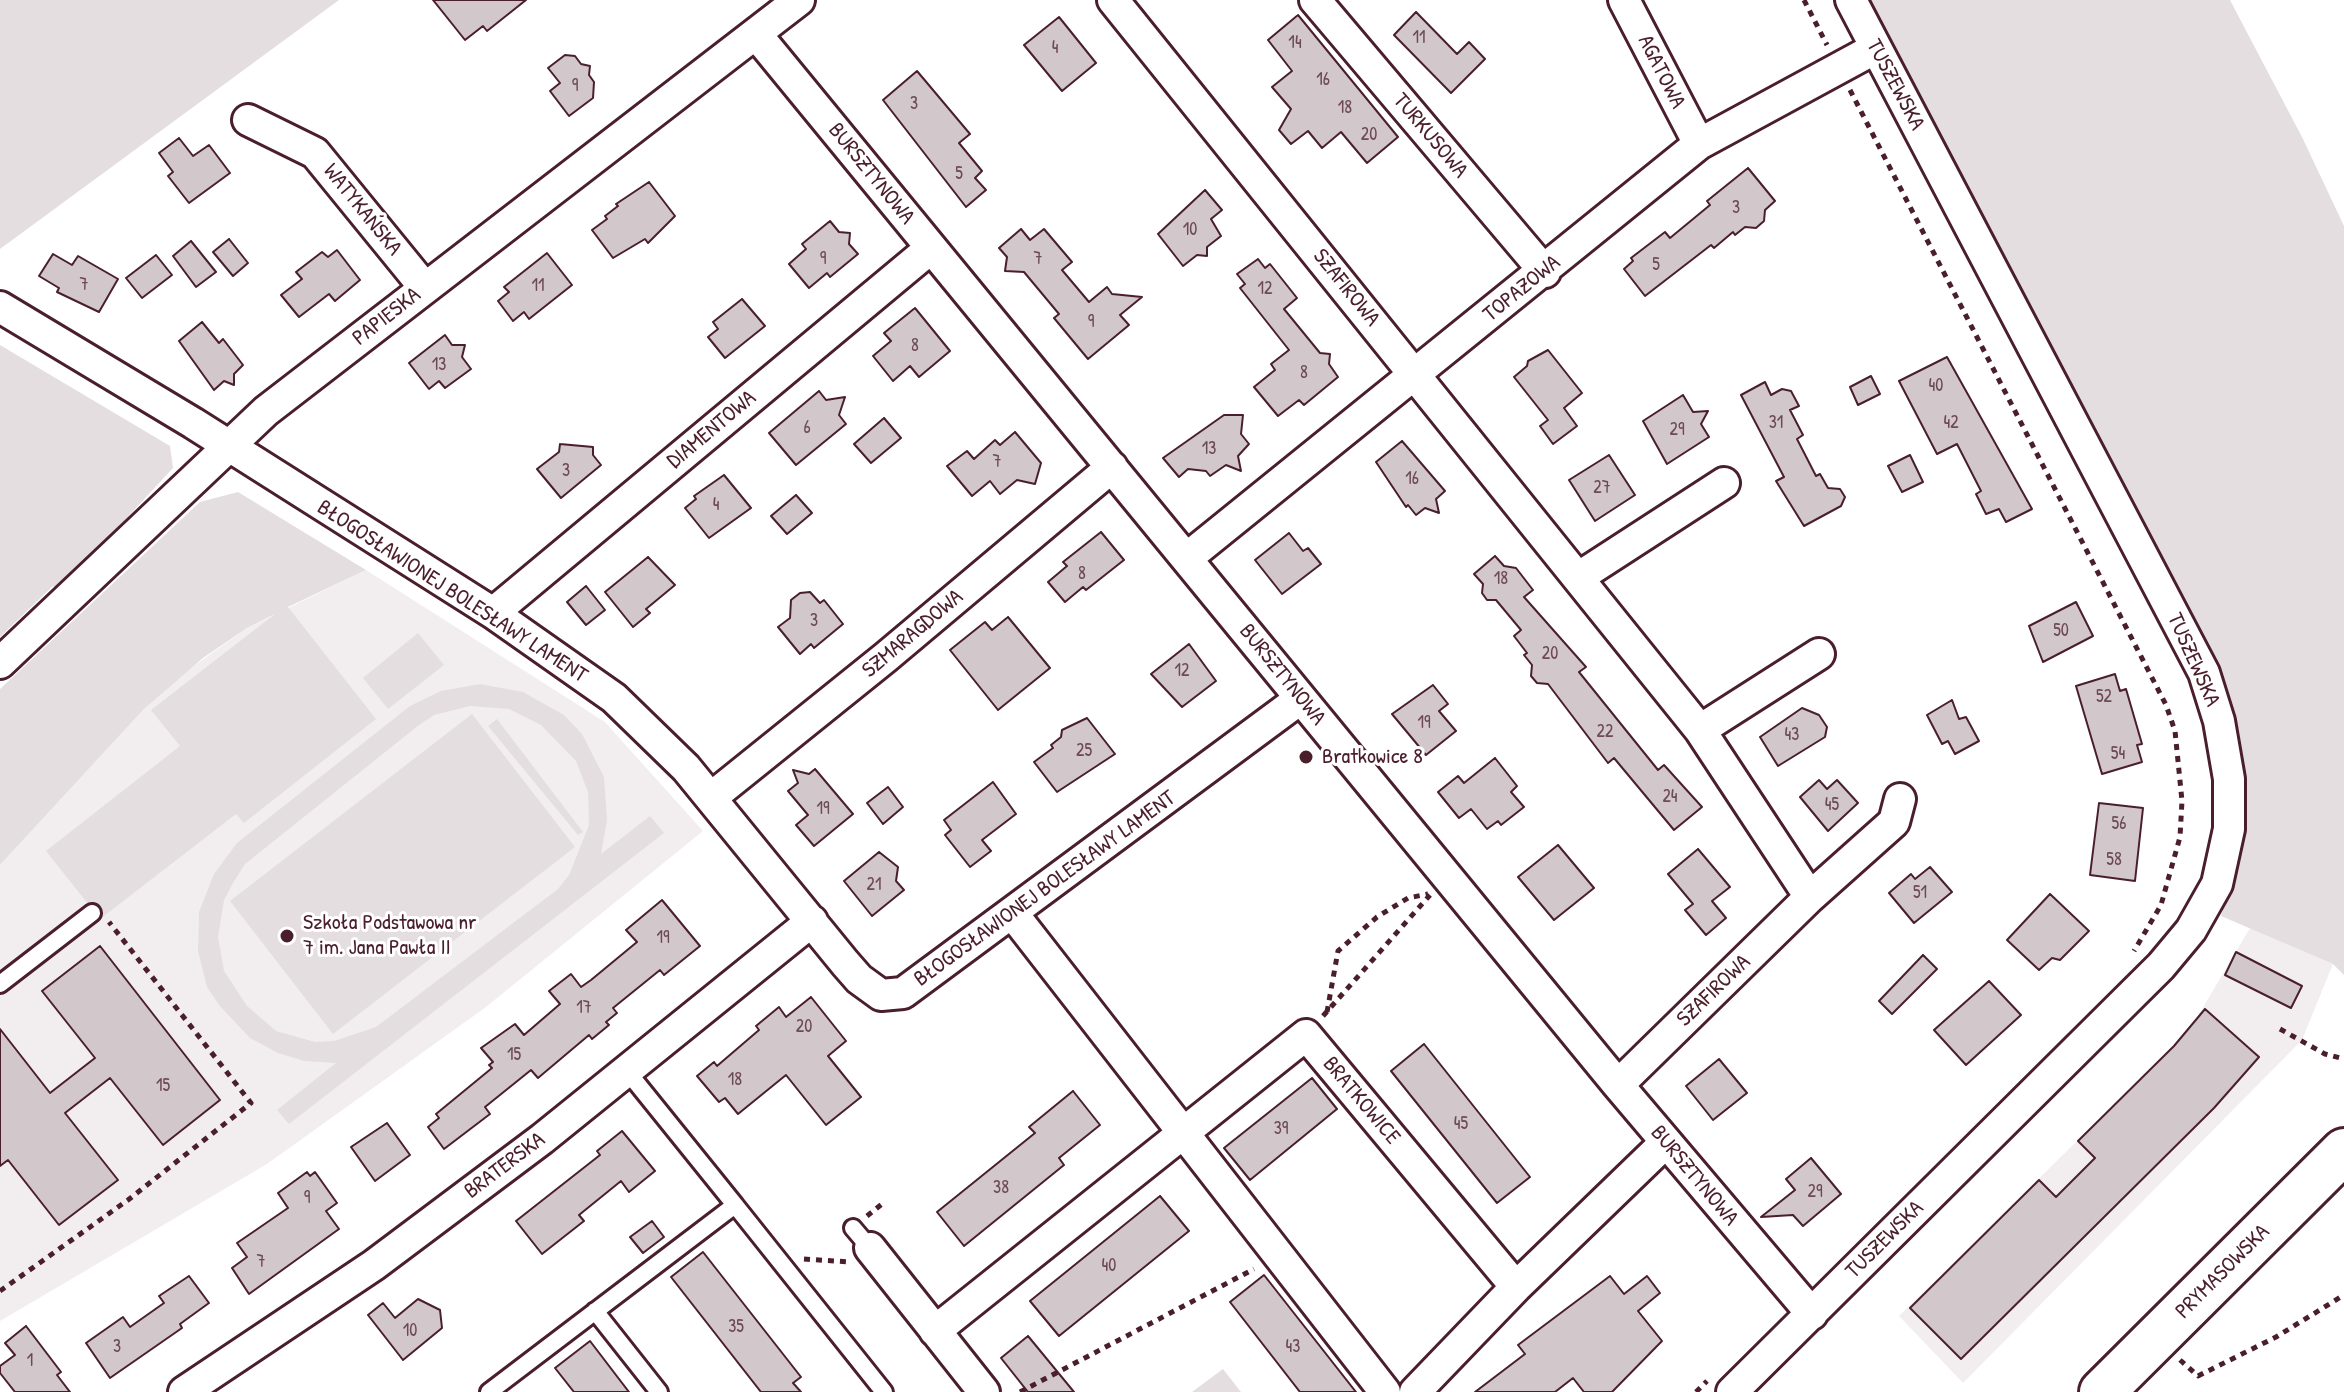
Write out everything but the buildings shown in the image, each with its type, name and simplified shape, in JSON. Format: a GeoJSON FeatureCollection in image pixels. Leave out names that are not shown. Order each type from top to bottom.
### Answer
{"type":"FeatureCollection","features":[{"type":"Feature","properties":{"kind":"main road","name":"PRYMASOWSKA"},"geometry":{"type":"LineString","coordinates":[[2102,1392],[2344,1151]]}},
{"type":"Feature","properties":{"kind":"street","name":"PAPIESKA"},"geometry":{"type":"LineString","coordinates":[[0,663],[266,411],[799,0]]}},
{"type":"Feature","properties":{"kind":"street","name":"SZAFIROWA"},"geometry":{"type":"LineString","coordinates":[[1113,0],[1700,730],[1810,897]]}},
{"type":"Feature","properties":{"kind":"street","name":"TURKUSOWA"},"geometry":{"type":"LineString","coordinates":[[1315,0],[1545,272]]}},
{"type":"Feature","properties":{"kind":"street","name":"AGATOWA"},"geometry":{"type":"LineString","coordinates":[[1624,0],[1699,144]]}},
{"type":"Feature","properties":{"kind":"street","name":"TUSZEWSKA"},"geometry":{"type":"LineString","coordinates":[[1725,1381],[1812,1314],[2161,966],[2191,930],[2217,884],[2229,829],[2229,779],[2219,721],[2204,673],[1851,0]]}},
{"type":"Feature","properties":{"kind":"street","name":"BURSZTYNOWA"},"geometry":{"type":"LineString","coordinates":[[756,34],[1618,1085],[1658,1150],[1812,1314]]}},
{"type":"Feature","properties":{"kind":"street","name":"TOPAZOWA"},"geometry":{"type":"LineString","coordinates":[[1187,558],[1545,272],[1699,144],[1876,48]]}},
{"type":"Feature","properties":{"kind":"street","name":"WATYKAŃSKA"},"geometry":{"type":"LineString","coordinates":[[248,120],[315,153],[425,288]]}},
{"type":"Feature","properties":{"kind":"street","name":"DIAMENTOWA"},"geometry":{"type":"LineString","coordinates":[[493,613],[931,248]]}},
{"type":"Feature","properties":{"kind":"street","name":"BŁOGOSŁAWIONEJ BOLESŁAWY LAMENT"},"geometry":{"type":"LineString","coordinates":[[0,307],[227,445],[493,613],[614,698],[712,797],[859,979],[881,995],[903,993],[1300,699]]}},
{"type":"Feature","properties":{"kind":"street","name":"SZMARAGDOWA"},"geometry":{"type":"LineString","coordinates":[[712,797],[886,657],[1112,467]]}},
{"type":"Feature","properties":{"kind":"street"},"geometry":{"type":"LineString","coordinates":[[1579,577],[1724,483]]}},
{"type":"Feature","properties":{"kind":"street"},"geometry":{"type":"LineString","coordinates":[[1700,730],[1819,654]]}},
{"type":"Feature","properties":{"kind":"street","name":"SZAFIROWA"},"geometry":{"type":"LineString","coordinates":[[1618,1085],[1810,897],[1894,822],[1900,799]]}},
{"type":"Feature","properties":{"kind":"street"},"geometry":{"type":"LineString","coordinates":[[1013,914],[1385,1392]]}},
{"type":"Feature","properties":{"kind":"street","name":"BRATERSKA"},"geometry":{"type":"LineString","coordinates":[[184,1392],[374,1265],[627,1071],[812,921]]}},
{"type":"Feature","properties":{"kind":"street","name":"BRATKOWICE"},"geometry":{"type":"LineString","coordinates":[[935,1331],[1306,1035],[1516,1287]]}},
{"type":"Feature","properties":{"kind":"street"},"geometry":{"type":"LineString","coordinates":[[1415,1392],[1516,1287],[1658,1150]]}},
{"type":"Feature","properties":{"kind":"street"},"geometry":{"type":"LineString","coordinates":[[861,1238],[984,1392]]}},
{"type":"Feature","properties":{"kind":"lane"},"geometry":{"type":"LineString","coordinates":[[0,984],[92,913]]}},
{"type":"Feature","properties":{"kind":"lane"},"geometry":{"type":"LineString","coordinates":[[627,1071],[884,1392]]}},
{"type":"Feature","properties":{"kind":"lane"},"geometry":{"type":"LineString","coordinates":[[489,1392],[735,1205]]}},
{"type":"Feature","properties":{"kind":"lane"},"geometry":{"type":"LineString","coordinates":[[595,1311],[659,1392]]}},
{"type":"Feature","properties":{"kind":"path"},"geometry":{"type":"LineString","coordinates":[[1804,0],[2166,705],[2175,731],[2182,801],[2180,837],[2161,905],[2132,954]]}},
{"type":"Feature","properties":{"kind":"path"},"geometry":{"type":"LineString","coordinates":[[1306,1035],[1327,1013],[1367,969],[1433,893],[1408,898],[1385,912],[1358,930],[1338,951],[1327,1013]]}},
{"type":"Feature","properties":{"kind":"path"},"geometry":{"type":"LineString","coordinates":[[0,1291],[128,1200],[251,1103],[106,918],[92,913]]}},
{"type":"Feature","properties":{"kind":"path"},"geometry":{"type":"LineString","coordinates":[[2280,1029],[2325,1054],[2344,1059]]}},
{"type":"Feature","properties":{"kind":"path"},"geometry":{"type":"LineString","coordinates":[[788,1271],[803,1259],[851,1263],[861,1238]]}},
{"type":"Feature","properties":{"kind":"path"},"geometry":{"type":"LineString","coordinates":[[1020,1392],[1280,1255]]}},
{"type":"Feature","properties":{"kind":"path"},"geometry":{"type":"LineString","coordinates":[[2174,1355],[2198,1376],[2276,1337],[2344,1295]]}},
{"type":"Feature","properties":{"kind":"path"},"geometry":{"type":"LineString","coordinates":[[1696,1392],[1725,1381]]}},
{"type":"Feature","properties":{"kind":"shaded area"},"geometry":{"type":"Polygon","coordinates":[[[0,0],[339,0],[0,249],[0,0]]]}},
{"type":"Feature","properties":{"kind":"shaded area"},"geometry":{"type":"Polygon","coordinates":[[[1868,0],[2230,0],[2303,139],[2344,226],[2344,975],[2333,964],[2221,916],[2242,849],[2244,774],[2239,731],[2224,679],[1868,0]]]}},
{"type":"Feature","properties":{"kind":"shaded area"},"geometry":{"type":"Polygon","coordinates":[[[0,345],[170,446],[173,468],[59,591],[53,586],[0,637],[0,345]]]}},
{"type":"Feature","properties":{"kind":"shaded area"},"geometry":{"type":"Polygon","coordinates":[[[238,492],[366,570],[288,607],[376,719],[244,823],[236,814],[100,919],[46,851],[180,746],[151,710],[275,614],[247,628],[203,658],[144,709],[0,865],[0,689],[200,502],[238,492]]]}},
{"type":"Feature","properties":{"kind":"shaded area","name":"Szkoła Podstawowa nr 7 im. Jana Pawła II"},"geometry":{"type":"Polygon","coordinates":[[[366,570],[605,722],[703,831],[486,1007],[267,1164],[0,1321],[0,865],[144,709],[184,673],[247,628],[366,570]]]}},
{"type":"Feature","properties":{"kind":"shaded area"},"geometry":{"type":"Polygon","coordinates":[[[418,633],[444,665],[388,709],[363,678],[418,633]]]}},
{"type":"Feature","properties":{"kind":"shaded area"},"geometry":{"type":"Polygon","coordinates":[[[480,684],[523,692],[564,715],[582,734],[604,777],[607,820],[601,854],[650,816],[664,833],[289,1124],[277,1110],[336,1063],[304,1061],[278,1053],[250,1038],[219,1005],[207,987],[198,951],[199,912],[214,874],[237,843],[410,706],[441,691],[480,684]],[[470,706],[434,715],[245,864],[224,900],[218,937],[224,971],[247,1006],[276,1031],[315,1042],[334,1041],[376,1027],[558,889],[569,875],[589,825],[588,792],[576,761],[541,725],[509,709],[470,706]]]}},
{"type":"Feature","properties":{"kind":"shaded area"},"geometry":{"type":"Polygon","coordinates":[[[472,714],[575,847],[333,1034],[230,901],[472,714]]]}},
{"type":"Feature","properties":{"kind":"shaded area"},"geometry":{"type":"Polygon","coordinates":[[[497,719],[583,832],[578,835],[488,726],[497,719]]]}},
{"type":"Feature","properties":{"kind":"shaded area"},"geometry":{"type":"Polygon","coordinates":[[[2250,928],[2333,964],[2302,1040],[1963,1383],[1899,1316],[2189,1031],[2250,928]]]}},
{"type":"Feature","properties":{"kind":"shaded area"},"geometry":{"type":"Polygon","coordinates":[[[1223,1369],[1241,1392],[1192,1392],[1223,1369]]]}},
{"type":"Feature","properties":{"kind":"place","name":"Bratkowice 8"},"geometry":{"type":"Point","coordinates":[1306,757]}},
{"type":"Feature","properties":{"kind":"place","name":"Szkoła Podstawowa nr 7 im. Jana Pawła II"},"geometry":{"type":"Point","coordinates":[287,936]}}]}
